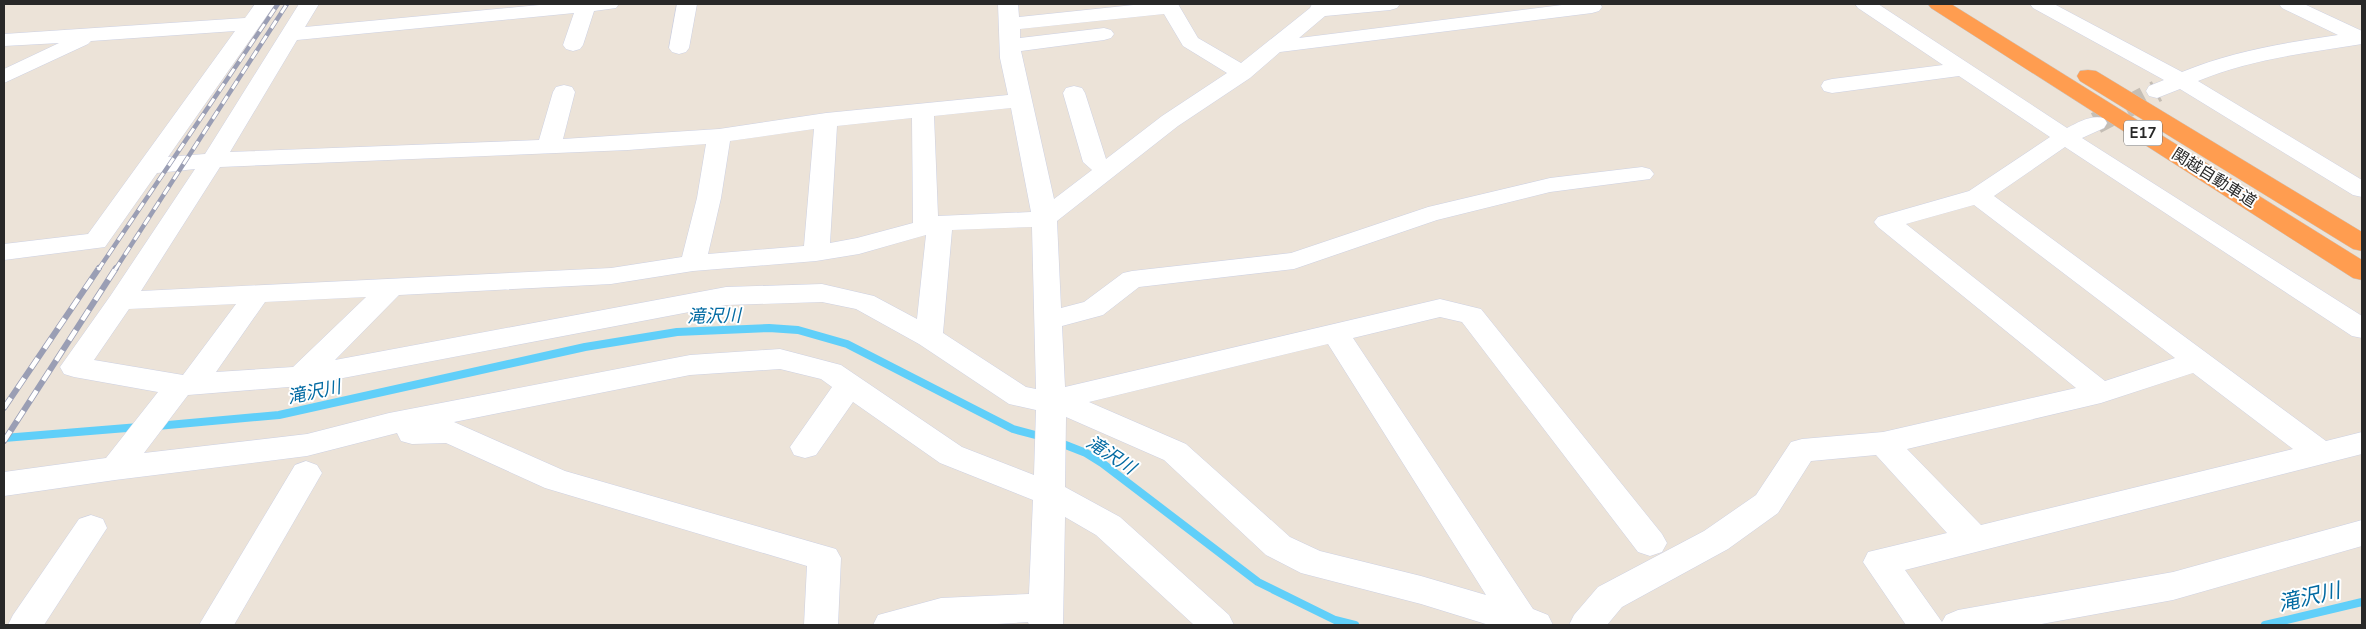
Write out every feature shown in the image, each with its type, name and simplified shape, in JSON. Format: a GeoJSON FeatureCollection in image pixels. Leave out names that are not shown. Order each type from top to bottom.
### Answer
{"type":"FeatureCollection","features":[{"type":"Feature","properties":{"kind":"highway","name":"関越自動車道"},"geometry":{"type":"LineString","coordinates":[[1938,4],[2362,272]]}},
{"type":"Feature","properties":{"kind":"highway","name":"関越自動車道"},"geometry":{"type":"LineString","coordinates":[[1969,4],[2362,243]]}},
{"type":"Feature","properties":{"kind":"street"},"geometry":{"type":"LineString","coordinates":[[4,252],[96,241],[152,166],[265,4]]}},
{"type":"Feature","properties":{"kind":"street"},"geometry":{"type":"LineString","coordinates":[[309,4],[213,160],[121,301],[74,368],[185,385],[301,376],[726,296],[822,293],[864,302],[929,337],[1019,397],[1051,401],[1079,410],[1175,452],[1278,546],[1313,563],[1421,590],[1528,622]]}},
{"type":"Feature","properties":{"kind":"street"},"geometry":{"type":"LineString","coordinates":[[289,35],[609,4]]}},
{"type":"Feature","properties":{"kind":"street"},"geometry":{"type":"LineString","coordinates":[[679,48],[686,4]]}},
{"type":"Feature","properties":{"kind":"street"},"geometry":{"type":"LineString","coordinates":[[121,301],[612,276],[693,263],[816,253],[859,246],[933,225],[1044,219],[1170,121],[1242,73],[1320,7],[1390,4]]}},
{"type":"Feature","properties":{"kind":"street"},"geometry":{"type":"LineString","coordinates":[[1865,4],[2065,137],[2362,329]]}},
{"type":"Feature","properties":{"kind":"street"},"geometry":{"type":"LineString","coordinates":[[2040,4],[2182,81],[2362,190]]}},
{"type":"Feature","properties":{"kind":"street"},"geometry":{"type":"LineString","coordinates":[[2289,4],[2362,38]]}},
{"type":"Feature","properties":{"kind":"street"},"geometry":{"type":"LineString","coordinates":[[1009,24],[1169,5],[1190,42],[1242,73]]}},
{"type":"Feature","properties":{"kind":"street"},"geometry":{"type":"LineString","coordinates":[[573,45],[586,6]]}},
{"type":"Feature","properties":{"kind":"street"},"geometry":{"type":"LineString","coordinates":[[1274,47],[1592,7]]}},
{"type":"Feature","properties":{"kind":"street"},"geometry":{"type":"LineString","coordinates":[[4,40],[250,24]]}},
{"type":"Feature","properties":{"kind":"street"},"geometry":{"type":"LineString","coordinates":[[1009,24],[1104,34]]}},
{"type":"Feature","properties":{"kind":"street"},"geometry":{"type":"LineString","coordinates":[[890,625],[941,613],[1047,616],[1051,401],[1044,219],[1040,189],[1010,58],[1009,24]]}},
{"type":"Feature","properties":{"kind":"street"},"geometry":{"type":"LineString","coordinates":[[4,77],[55,54],[88,35]]}},
{"type":"Feature","properties":{"kind":"street"},"geometry":{"type":"LineString","coordinates":[[2157,91],[2221,64],[2276,50],[2362,38]]}},
{"type":"Feature","properties":{"kind":"street"},"geometry":{"type":"LineString","coordinates":[[1832,86],[1964,69]]}},
{"type":"Feature","properties":{"kind":"street"},"geometry":{"type":"LineString","coordinates":[[549,146],[564,92]]}},
{"type":"Feature","properties":{"kind":"street"},"geometry":{"type":"LineString","coordinates":[[1074,93],[1095,162],[1108,170]]}},
{"type":"Feature","properties":{"kind":"street"},"geometry":{"type":"LineString","coordinates":[[152,166],[213,160],[628,143],[719,136],[826,120],[1021,100]]}},
{"type":"Feature","properties":{"kind":"street"},"geometry":{"type":"LineString","coordinates":[[923,109],[933,225],[929,337]]}},
{"type":"Feature","properties":{"kind":"street"},"geometry":{"type":"LineString","coordinates":[[816,253],[826,120]]}},
{"type":"Feature","properties":{"kind":"street"},"geometry":{"type":"LineString","coordinates":[[2096,123],[2065,137],[1978,196],[1887,222],[2101,394]]}},
{"type":"Feature","properties":{"kind":"street"},"geometry":{"type":"LineString","coordinates":[[693,263],[709,198],[719,136]]}},
{"type":"Feature","properties":{"kind":"street"},"geometry":{"type":"LineString","coordinates":[[1049,320],[1093,309],[1132,280],[1294,261],[1428,215],[1550,185],[1642,174]]}},
{"type":"Feature","properties":{"kind":"street"},"geometry":{"type":"LineString","coordinates":[[1978,196],[2195,362],[2321,454]]}},
{"type":"Feature","properties":{"kind":"street"},"geometry":{"type":"LineString","coordinates":[[301,376],[394,286]]}},
{"type":"Feature","properties":{"kind":"street"},"geometry":{"type":"LineString","coordinates":[[115,468],[156,414],[185,385],[257,294]]}},
{"type":"Feature","properties":{"kind":"street"},"geometry":{"type":"LineString","coordinates":[[1051,401],[1440,308],[1471,314],[1650,543]]}},
{"type":"Feature","properties":{"kind":"street"},"geometry":{"type":"LineString","coordinates":[[1336,334],[1528,622]]}},
{"type":"Feature","properties":{"kind":"street"},"geometry":{"type":"LineString","coordinates":[[4,484],[115,468],[307,446],[389,424],[690,365],[780,359],[831,372],[951,455],[1050,494],[1108,526],[1217,625]]}},
{"type":"Feature","properties":{"kind":"street"},"geometry":{"type":"LineString","coordinates":[[1586,625],[1610,597],[1716,540],[1767,504],[1802,450],[1883,443],[2101,394],[2195,362]]}},
{"type":"Feature","properties":{"kind":"street"},"geometry":{"type":"LineString","coordinates":[[805,446],[850,384]]}},
{"type":"Feature","properties":{"kind":"street"},"geometry":{"type":"LineString","coordinates":[[349,434],[450,432],[556,480],[824,558],[821,625]]}},
{"type":"Feature","properties":{"kind":"street"},"geometry":{"type":"LineString","coordinates":[[1926,625],[1880,562],[2321,454],[2362,442]]}},
{"type":"Feature","properties":{"kind":"street"},"geometry":{"type":"LineString","coordinates":[[1883,443],[1974,540]]}},
{"type":"Feature","properties":{"kind":"street"},"geometry":{"type":"LineString","coordinates":[[216,625],[306,473]]}},
{"type":"Feature","properties":{"kind":"street"},"geometry":{"type":"LineString","coordinates":[[25,625],[91,528]]}},
{"type":"Feature","properties":{"kind":"street"},"geometry":{"type":"LineString","coordinates":[[1958,625],[2173,586],[2362,533]]}},
{"type":"Feature","properties":{"kind":"waterway","name":"滝沢川"},"geometry":{"type":"LineString","coordinates":[[157,426],[279,415],[585,347],[677,332],[769,328],[798,330],[847,344],[1013,429],[1043,437]]}},
{"type":"Feature","properties":{"kind":"waterway","name":"滝沢川"},"geometry":{"type":"LineString","coordinates":[[4,438],[139,427]]}},
{"type":"Feature","properties":{"kind":"waterway","name":"滝沢川"},"geometry":{"type":"LineString","coordinates":[[1058,442],[1086,453],[1102,463],[1258,582],[1335,620],[1355,625]]}},
{"type":"Feature","properties":{"kind":"waterway","name":"滝沢川"},"geometry":{"type":"LineString","coordinates":[[2265,625],[2362,602]]}},
{"type":"Feature","properties":{"kind":"tunnel"},"geometry":{"type":"LineString","coordinates":[[2096,123],[2157,91]]}},
{"type":"Feature","properties":{"kind":"railway"},"geometry":{"type":"LineString","coordinates":[[98,270],[278,4]]}},
{"type":"Feature","properties":{"kind":"railway"},"geometry":{"type":"LineString","coordinates":[[115,270],[287,4]]}},
{"type":"Feature","properties":{"kind":"railway"},"geometry":{"type":"LineString","coordinates":[[4,408],[99,268]]}},
{"type":"Feature","properties":{"kind":"railway"},"geometry":{"type":"LineString","coordinates":[[4,441],[116,268]]}}]}
